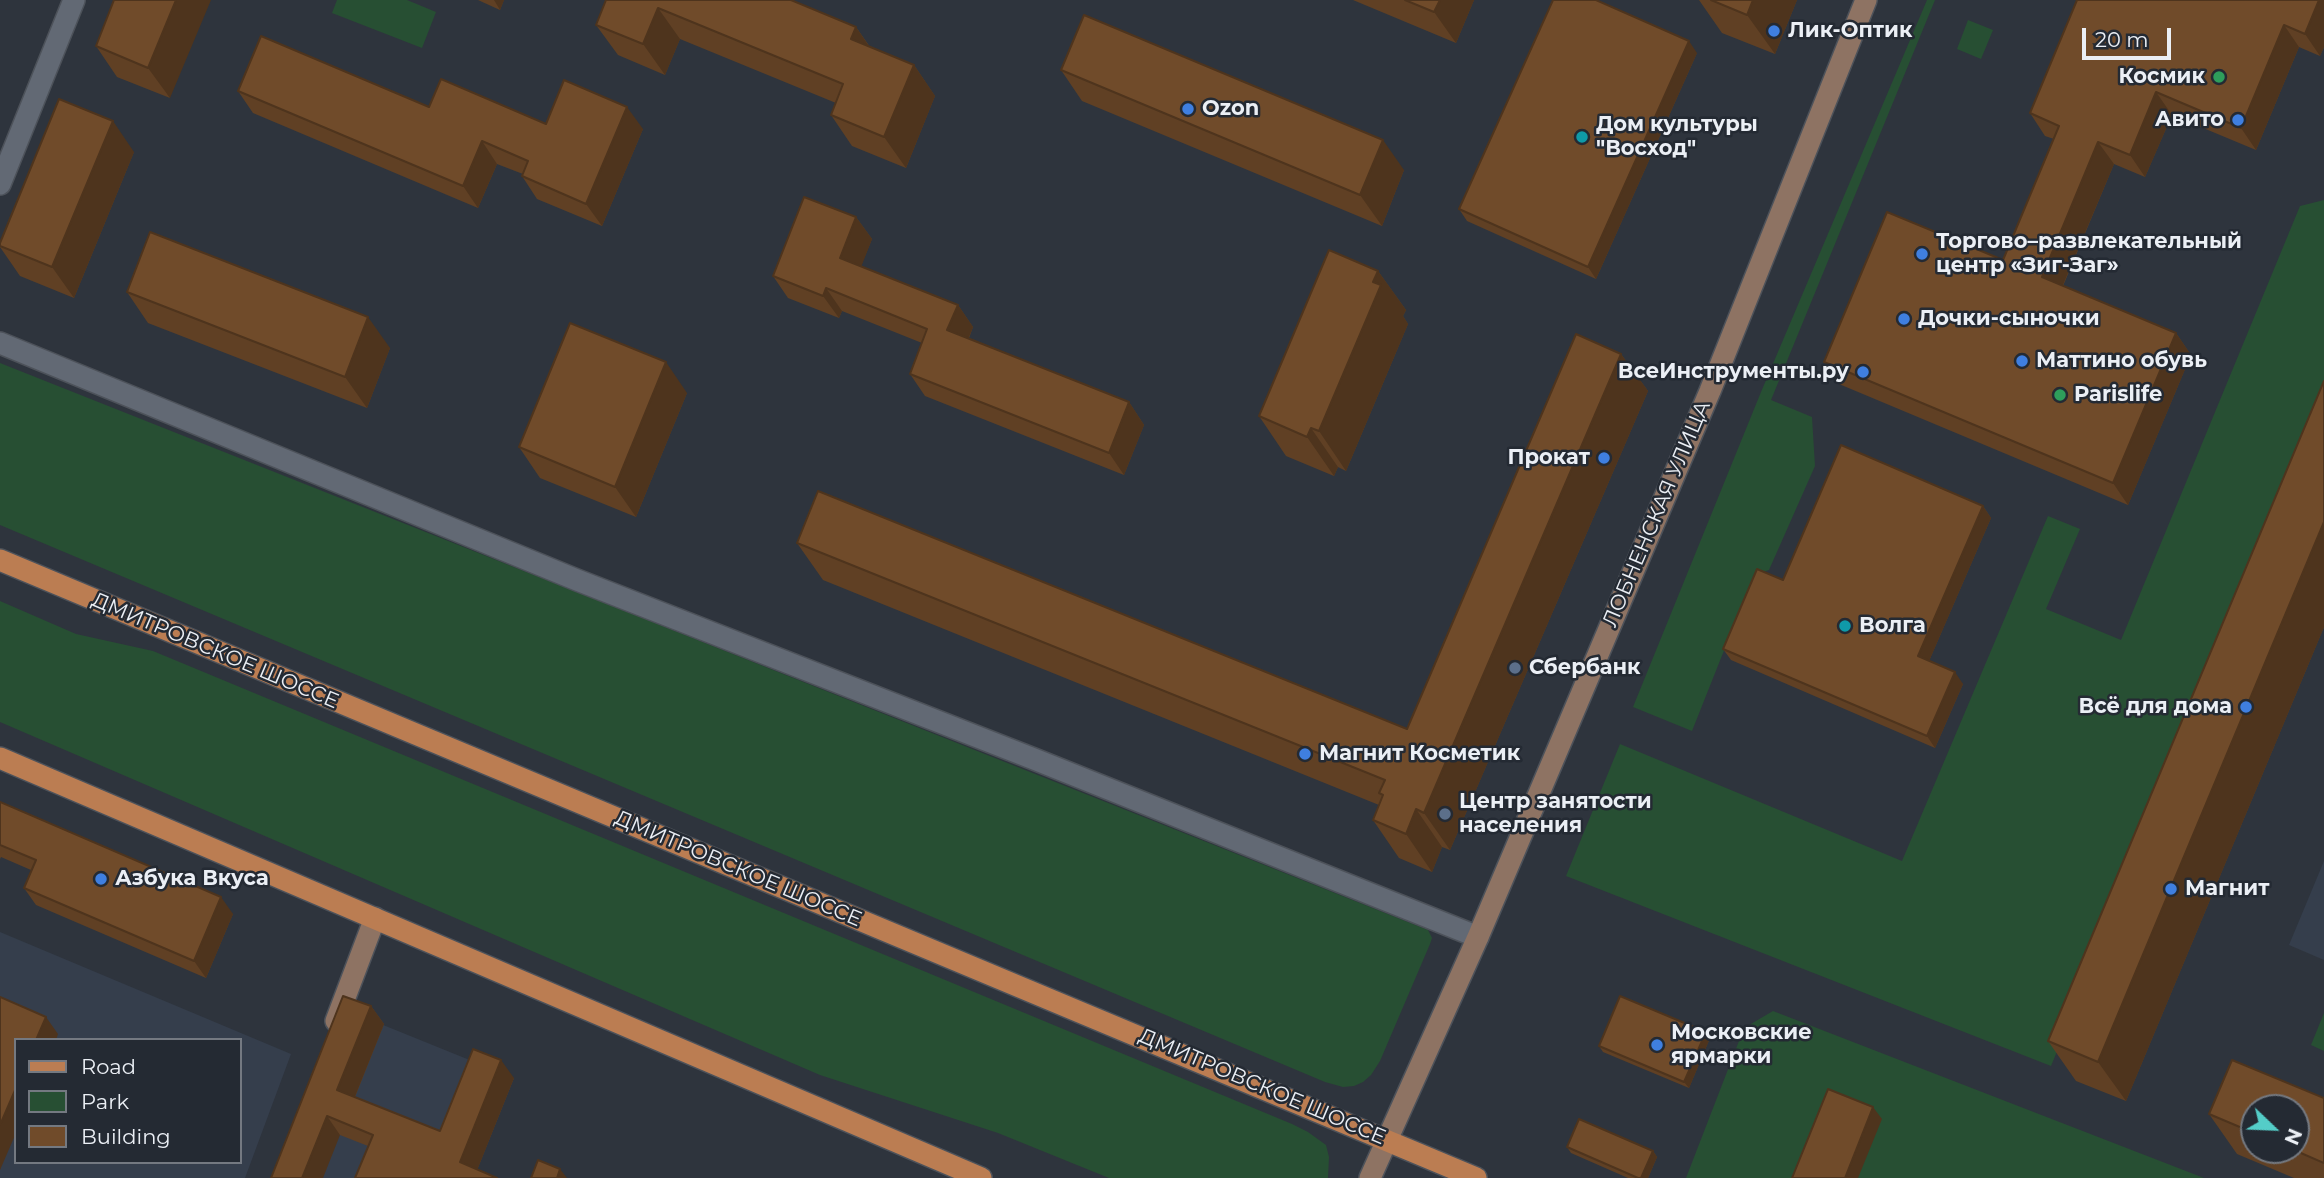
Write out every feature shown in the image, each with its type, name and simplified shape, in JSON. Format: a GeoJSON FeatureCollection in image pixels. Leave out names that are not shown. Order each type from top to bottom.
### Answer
{"type":"FeatureCollection","features":[{"type":"Feature","properties":{"kind":"main road","name":"ДМИТРОВСКОЕ ШОССЕ"},"geometry":{"type":"LineString","coordinates":[[0,560],[1476,1178]]}},
{"type":"Feature","properties":{"kind":"main road"},"geometry":{"type":"LineString","coordinates":[[0,758],[981,1178]]}},
{"type":"Feature","properties":{"kind":"street"},"geometry":{"type":"LineString","coordinates":[[0,184],[74,0]]}},
{"type":"Feature","properties":{"kind":"street","name":"ЛОБНЕНСКАЯ УЛИЦА"},"geometry":{"type":"LineString","coordinates":[[1370,1178],[1478,937],[1710,391],[1866,0]]}},
{"type":"Feature","properties":{"kind":"street"},"geometry":{"type":"LineString","coordinates":[[0,343],[528,561],[1034,759],[1478,937]]}},
{"type":"Feature","properties":{"kind":"street"},"geometry":{"type":"LineString","coordinates":[[327,1041],[375,918]]}},
{"type":"Feature","properties":{"kind":"shaded area"},"geometry":{"type":"Polygon","coordinates":[[[2324,861],[2324,960],[2289,945],[2324,861]]]}},
{"type":"Feature","properties":{"kind":"shaded area"},"geometry":{"type":"Polygon","coordinates":[[[0,932],[291,1054],[245,1178],[0,1178],[0,932]]]}},
{"type":"Feature","properties":{"kind":"shaded area"},"geometry":{"type":"Polygon","coordinates":[[[356,1014],[514,1078],[474,1178],[291,1178],[356,1014]]]}},
{"type":"Feature","properties":{"kind":"green space"},"geometry":{"type":"Polygon","coordinates":[[[337,0],[407,0],[436,12],[422,48],[332,13],[337,0]]]}},
{"type":"Feature","properties":{"kind":"green space"},"geometry":{"type":"Polygon","coordinates":[[[1927,0],[1935,0],[1771,400],[1812,417],[1815,466],[1769,570],[1754,575],[1692,731],[1633,707],[1761,392],[1927,0]]]}},
{"type":"Feature","properties":{"kind":"green space"},"geometry":{"type":"Polygon","coordinates":[[[1968,20],[1993,30],[1981,59],[1957,49],[1968,20]]]}},
{"type":"Feature","properties":{"kind":"green space"},"geometry":{"type":"Polygon","coordinates":[[[2324,200],[2324,400],[2051,1066],[1566,876],[1620,744],[1902,861],[2048,516],[2080,529],[2046,609],[2121,640],[2300,206],[2324,200]]]}},
{"type":"Feature","properties":{"kind":"green space"},"geometry":{"type":"Polygon","coordinates":[[[0,363],[1428,930],[1432,938],[1430,944],[1380,1061],[1371,1075],[1354,1086],[1343,1087],[1325,1082],[0,525],[0,363]]]}},
{"type":"Feature","properties":{"kind":"green space"},"geometry":{"type":"Polygon","coordinates":[[[0,601],[76,634],[153,651],[1292,1124],[1326,1145],[1329,1157],[1328,1178],[1109,1178],[998,1133],[820,1075],[0,722],[0,601]]]}},
{"type":"Feature","properties":{"kind":"green space"},"geometry":{"type":"Polygon","coordinates":[[[1773,1011],[2204,1178],[1686,1178],[1744,1028],[1773,1011]]]}},
{"type":"Feature","properties":{"kind":"green space"},"geometry":{"type":"Polygon","coordinates":[[[2324,1013],[2324,1051],[2311,1045],[2324,1013]]]}},
{"type":"Feature","properties":{"kind":"building"},"geometry":{"type":"Polygon","coordinates":[[[114,0],[176,0],[148,68],[96,46],[114,0]]]}},
{"type":"Feature","properties":{"kind":"building"},"geometry":{"type":"Polygon","coordinates":[[[606,0],[791,0],[856,27],[851,39],[914,65],[884,137],[831,115],[843,84],[658,8],[643,44],[596,25],[606,0]]]}},
{"type":"Feature","properties":{"kind":"building"},"geometry":{"type":"Polygon","coordinates":[[[1405,0],[1440,0],[1434,12],[1405,0]]]}},
{"type":"Feature","properties":{"kind":"building","name":"Дом культуры \"Восход\""},"geometry":{"type":"Polygon","coordinates":[[[1553,0],[1596,0],[1689,41],[1588,267],[1459,209],[1553,0]]]}},
{"type":"Feature","properties":{"kind":"building"},"geometry":{"type":"Polygon","coordinates":[[[1711,0],[1753,0],[1747,15],[1711,0]]]}},
{"type":"Feature","properties":{"kind":"building","name":"Торгово–развлекательный центр «Зиг-Заг»"},"geometry":{"type":"Polygon","coordinates":[[[2077,0],[2319,0],[2305,34],[2284,25],[2241,128],[2156,92],[2130,155],[2098,142],[2042,277],[2176,333],[2113,483],[1824,362],[1887,212],[2003,260],[2059,126],[2030,113],[2077,0]]]}},
{"type":"Feature","properties":{"kind":"building"},"geometry":{"type":"Polygon","coordinates":[[[1084,15],[1383,140],[1360,195],[1061,70],[1084,15]]]}},
{"type":"Feature","properties":{"kind":"building"},"geometry":{"type":"Polygon","coordinates":[[[261,36],[429,107],[441,79],[546,124],[564,80],[627,107],[586,204],[522,176],[528,161],[482,141],[463,186],[238,91],[261,36]]]}},
{"type":"Feature","properties":{"kind":"building"},"geometry":{"type":"Polygon","coordinates":[[[59,99],[113,121],[52,267],[0,246],[0,243],[59,99]]]}},
{"type":"Feature","properties":{"kind":"building"},"geometry":{"type":"Polygon","coordinates":[[[804,197],[856,217],[840,258],[958,305],[947,330],[1129,402],[1109,453],[910,374],[927,329],[826,288],[823,296],[773,276],[804,197]]]}},
{"type":"Feature","properties":{"kind":"building"},"geometry":{"type":"Polygon","coordinates":[[[150,232],[368,317],[345,377],[127,292],[150,232]]]}},
{"type":"Feature","properties":{"kind":"building"},"geometry":{"type":"Polygon","coordinates":[[[1329,250],[1378,271],[1373,282],[1381,285],[1319,431],[1311,428],[1307,437],[1259,416],[1329,250]]]}},
{"type":"Feature","properties":{"kind":"building"},"geometry":{"type":"Polygon","coordinates":[[[570,323],[666,362],[615,487],[519,447],[570,323]]]}},
{"type":"Feature","properties":{"kind":"building"},"geometry":{"type":"Polygon","coordinates":[[[1576,334],[1621,354],[1424,813],[1416,809],[1406,834],[1373,820],[1383,795],[1379,793],[1385,780],[797,543],[818,491],[1407,729],[1576,334]]]}},
{"type":"Feature","properties":{"kind":"building"},"geometry":{"type":"Polygon","coordinates":[[[2324,381],[2324,522],[2098,1062],[2048,1041],[2324,381]]]}},
{"type":"Feature","properties":{"kind":"building","name":"Волга"},"geometry":{"type":"Polygon","coordinates":[[[1841,445],[1983,506],[1918,656],[1955,672],[1927,736],[1723,649],[1757,569],[1783,580],[1841,445]]]}},
{"type":"Feature","properties":{"kind":"building"},"geometry":{"type":"Polygon","coordinates":[[[0,802],[221,897],[194,961],[24,888],[36,860],[0,845],[0,802]]]}},
{"type":"Feature","properties":{"kind":"building"},"geometry":{"type":"Polygon","coordinates":[[[343,996],[371,1006],[337,1090],[440,1131],[473,1049],[501,1060],[460,1162],[497,1178],[355,1178],[373,1135],[327,1116],[302,1178],[271,1178],[343,996]]]}},
{"type":"Feature","properties":{"kind":"building","name":"Московские ярмарки"},"geometry":{"type":"Polygon","coordinates":[[[1620,996],[1706,1032],[1684,1082],[1599,1046],[1620,996]]]}},
{"type":"Feature","properties":{"kind":"building"},"geometry":{"type":"Polygon","coordinates":[[[0,997],[46,1017],[37,1038],[14,1038],[14,1093],[0,1125],[0,997]]]}},
{"type":"Feature","properties":{"kind":"building"},"geometry":{"type":"Polygon","coordinates":[[[2232,1060],[2324,1098],[2324,1163],[2310,1157],[2310,1094],[2240,1094],[2240,1127],[2209,1114],[2232,1060]]]}},
{"type":"Feature","properties":{"kind":"building"},"geometry":{"type":"Polygon","coordinates":[[[1828,1089],[1873,1107],[1845,1178],[1792,1178],[1828,1089]]]}},
{"type":"Feature","properties":{"kind":"building"},"geometry":{"type":"Polygon","coordinates":[[[1579,1119],[1653,1151],[1641,1178],[1567,1147],[1579,1119]]]}},
{"type":"Feature","properties":{"kind":"building"},"geometry":{"type":"Polygon","coordinates":[[[538,1160],[560,1169],[557,1178],[531,1178],[538,1160]]]}},
{"type":"Feature","properties":{"kind":"place","name":"Лик-Оптик"},"geometry":{"type":"Point","coordinates":[1774,31]}},
{"type":"Feature","properties":{"kind":"place","name":"Космик"},"geometry":{"type":"Point","coordinates":[2219,77]}},
{"type":"Feature","properties":{"kind":"place","name":"Ozon"},"geometry":{"type":"Point","coordinates":[1188,109]}},
{"type":"Feature","properties":{"kind":"place","name":"Авито"},"geometry":{"type":"Point","coordinates":[2238,120]}},
{"type":"Feature","properties":{"kind":"place","name":"Дом культуры \"Восход\""},"geometry":{"type":"Point","coordinates":[1582,137]}},
{"type":"Feature","properties":{"kind":"place","name":"Торгово–развлекательный центр «Зиг-Заг»"},"geometry":{"type":"Point","coordinates":[1922,254]}},
{"type":"Feature","properties":{"kind":"place","name":"Дочки-сыночки"},"geometry":{"type":"Point","coordinates":[1904,319]}},
{"type":"Feature","properties":{"kind":"place","name":"Маттино обувь"},"geometry":{"type":"Point","coordinates":[2022,361]}},
{"type":"Feature","properties":{"kind":"place","name":"ВсеИнструменты.ру"},"geometry":{"type":"Point","coordinates":[1863,372]}},
{"type":"Feature","properties":{"kind":"place","name":"Parislife"},"geometry":{"type":"Point","coordinates":[2060,395]}},
{"type":"Feature","properties":{"kind":"place","name":"Прокат"},"geometry":{"type":"Point","coordinates":[1604,458]}},
{"type":"Feature","properties":{"kind":"place","name":"Волга"},"geometry":{"type":"Point","coordinates":[1845,626]}},
{"type":"Feature","properties":{"kind":"place","name":"Сбербанк"},"geometry":{"type":"Point","coordinates":[1515,668]}},
{"type":"Feature","properties":{"kind":"place","name":"Всё для дома"},"geometry":{"type":"Point","coordinates":[2246,707]}},
{"type":"Feature","properties":{"kind":"place","name":"Магнит Косметик"},"geometry":{"type":"Point","coordinates":[1305,754]}},
{"type":"Feature","properties":{"kind":"place","name":"Центр занятости населения"},"geometry":{"type":"Point","coordinates":[1445,814]}},
{"type":"Feature","properties":{"kind":"place","name":"Азбука Вкуса"},"geometry":{"type":"Point","coordinates":[101,879]}},
{"type":"Feature","properties":{"kind":"place","name":"Магнит"},"geometry":{"type":"Point","coordinates":[2171,889]}},
{"type":"Feature","properties":{"kind":"place","name":"Московские ярмарки"},"geometry":{"type":"Point","coordinates":[1657,1045]}}]}
